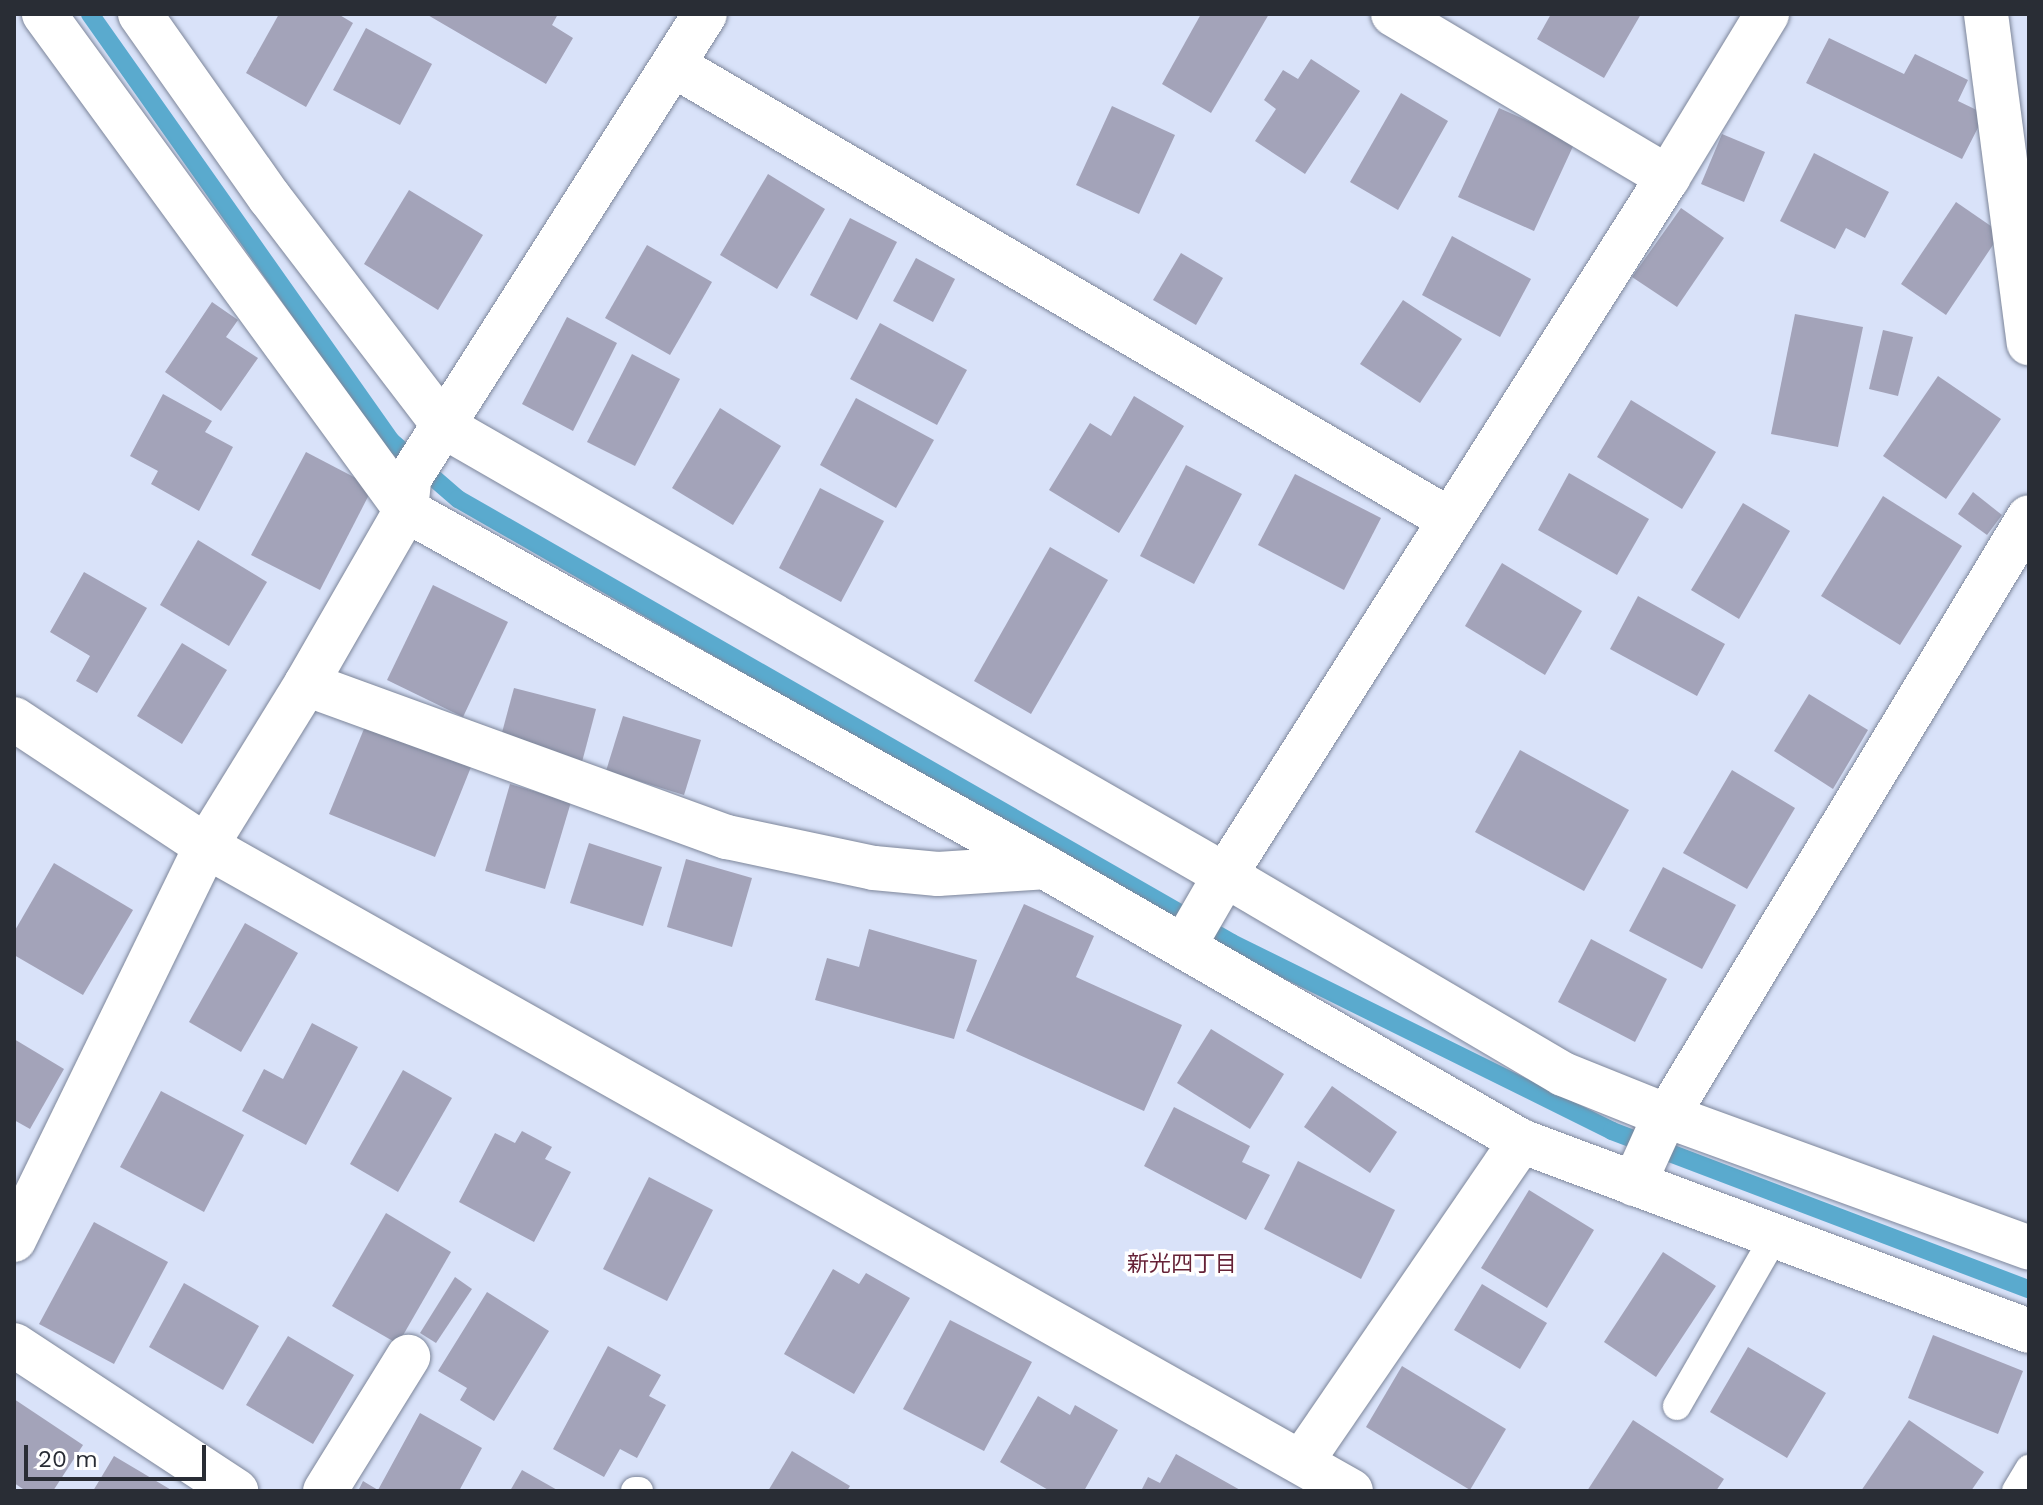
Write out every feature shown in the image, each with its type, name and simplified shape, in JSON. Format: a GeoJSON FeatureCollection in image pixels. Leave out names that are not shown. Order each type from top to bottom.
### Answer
{"type":"FeatureCollection","features":[{"type":"Feature","properties":{"kind":"street"},"geometry":{"type":"LineString","coordinates":[[140,14],[270,198],[423,466],[1203,912],[1563,1074],[1651,1149],[1774,1237],[2029,1331]]}},
{"type":"Feature","properties":{"kind":"street"},"geometry":{"type":"LineString","coordinates":[[14,1240],[206,846],[306,684],[423,466],[705,14]]}},
{"type":"Feature","properties":{"kind":"street"},"geometry":{"type":"LineString","coordinates":[[1393,14],[1668,177]]}},
{"type":"Feature","properties":{"kind":"street"},"geometry":{"type":"LineString","coordinates":[[1203,912],[1668,177],[1767,14]]}},
{"type":"Feature","properties":{"kind":"street"},"geometry":{"type":"LineString","coordinates":[[1986,14],[2029,343]]}},
{"type":"Feature","properties":{"kind":"street"},"geometry":{"type":"LineString","coordinates":[[64,19],[423,466],[1045,867],[1203,912],[1521,1141],[1651,1149],[2029,1248]]}},
{"type":"Feature","properties":{"kind":"street"},"geometry":{"type":"LineString","coordinates":[[673,65],[1450,520]]}},
{"type":"Feature","properties":{"kind":"street"},"geometry":{"type":"LineString","coordinates":[[1651,1149],[2029,517]]}},
{"type":"Feature","properties":{"kind":"street"},"geometry":{"type":"LineString","coordinates":[[306,684],[727,837],[890,870],[938,874],[1045,867]]}},
{"type":"Feature","properties":{"kind":"street"},"geometry":{"type":"LineString","coordinates":[[14,719],[206,846],[1329,1481],[1521,1141]]}},
{"type":"Feature","properties":{"kind":"street"},"geometry":{"type":"LineString","coordinates":[[14,1345],[236,1491]]}},
{"type":"Feature","properties":{"kind":"street"},"geometry":{"type":"LineString","coordinates":[[325,1491],[408,1357]]}},
{"type":"Feature","properties":{"kind":"lane"},"geometry":{"type":"LineString","coordinates":[[1677,1406],[1774,1237]]}},
{"type":"Feature","properties":{"kind":"lane"},"geometry":{"type":"LineString","coordinates":[[2016,1491],[2029,1469]]}},
{"type":"Feature","properties":{"kind":"building"},"geometry":{"type":"Polygon","coordinates":[[[279,14],[338,14],[353,23],[306,107],[246,73],[279,14]]]}},
{"type":"Feature","properties":{"kind":"building"},"geometry":{"type":"Polygon","coordinates":[[[426,14],[558,14],[552,25],[573,38],[546,84],[426,14]]]}},
{"type":"Feature","properties":{"kind":"building"},"geometry":{"type":"Polygon","coordinates":[[[1201,14],[1269,14],[1211,113],[1162,84],[1201,14]]]}},
{"type":"Feature","properties":{"kind":"building"},"geometry":{"type":"Polygon","coordinates":[[[1551,14],[1641,14],[1604,78],[1537,39],[1551,14]]]}},
{"type":"Feature","properties":{"kind":"building"},"geometry":{"type":"Polygon","coordinates":[[[366,28],[432,64],[400,125],[333,90],[366,28]]]}},
{"type":"Feature","properties":{"kind":"building"},"geometry":{"type":"Polygon","coordinates":[[[1829,38],[1904,74],[1915,54],[1968,80],[1958,101],[1985,114],[1962,159],[1806,83],[1829,38]]]}},
{"type":"Feature","properties":{"kind":"building"},"geometry":{"type":"Polygon","coordinates":[[[1311,59],[1360,91],[1305,174],[1255,141],[1276,109],[1264,100],[1283,70],[1298,79],[1311,59]]]}},
{"type":"Feature","properties":{"kind":"building"},"geometry":{"type":"Polygon","coordinates":[[[1401,93],[1448,121],[1398,210],[1350,182],[1401,93]]]}},
{"type":"Feature","properties":{"kind":"building"},"geometry":{"type":"Polygon","coordinates":[[[1112,106],[1175,135],[1139,214],[1076,185],[1112,106]]]}},
{"type":"Feature","properties":{"kind":"building"},"geometry":{"type":"Polygon","coordinates":[[[1499,108],[1575,142],[1534,231],[1458,197],[1499,108]]]}},
{"type":"Feature","properties":{"kind":"building"},"geometry":{"type":"Polygon","coordinates":[[[1722,134],[1765,152],[1744,202],[1701,184],[1722,134]]]}},
{"type":"Feature","properties":{"kind":"building"},"geometry":{"type":"Polygon","coordinates":[[[1814,153],[1889,192],[1865,238],[1846,228],[1835,249],[1780,221],[1814,153]]]}},
{"type":"Feature","properties":{"kind":"building"},"geometry":{"type":"Polygon","coordinates":[[[768,174],[825,209],[777,289],[720,255],[768,174]]]}},
{"type":"Feature","properties":{"kind":"building"},"geometry":{"type":"Polygon","coordinates":[[[409,190],[483,235],[438,310],[364,264],[409,190]]]}},
{"type":"Feature","properties":{"kind":"building"},"geometry":{"type":"Polygon","coordinates":[[[1956,202],[2001,233],[1946,315],[1901,284],[1956,202]]]}},
{"type":"Feature","properties":{"kind":"building"},"geometry":{"type":"Polygon","coordinates":[[[1681,208],[1724,238],[1677,307],[1632,277],[1681,208]]]}},
{"type":"Feature","properties":{"kind":"building"},"geometry":{"type":"Polygon","coordinates":[[[850,218],[897,242],[857,320],[810,295],[850,218]]]}},
{"type":"Feature","properties":{"kind":"building"},"geometry":{"type":"Polygon","coordinates":[[[1452,236],[1531,279],[1500,337],[1422,295],[1452,236]]]}},
{"type":"Feature","properties":{"kind":"building"},"geometry":{"type":"Polygon","coordinates":[[[647,245],[712,282],[670,355],[605,318],[647,245]]]}},
{"type":"Feature","properties":{"kind":"building"},"geometry":{"type":"Polygon","coordinates":[[[1181,253],[1223,278],[1196,325],[1153,300],[1181,253]]]}},
{"type":"Feature","properties":{"kind":"building"},"geometry":{"type":"Polygon","coordinates":[[[916,258],[955,279],[933,322],[893,301],[916,258]]]}},
{"type":"Feature","properties":{"kind":"building"},"geometry":{"type":"Polygon","coordinates":[[[1403,300],[1462,339],[1420,403],[1360,364],[1403,300]]]}},
{"type":"Feature","properties":{"kind":"building"},"geometry":{"type":"Polygon","coordinates":[[[212,302],[238,320],[226,337],[258,358],[221,411],[165,372],[212,302]]]}},
{"type":"Feature","properties":{"kind":"building"},"geometry":{"type":"Polygon","coordinates":[[[1795,314],[1863,327],[1838,447],[1771,434],[1795,314]]]}},
{"type":"Feature","properties":{"kind":"building"},"geometry":{"type":"Polygon","coordinates":[[[567,317],[617,343],[573,431],[522,404],[567,317]]]}},
{"type":"Feature","properties":{"kind":"building"},"geometry":{"type":"Polygon","coordinates":[[[880,323],[967,370],[937,425],[850,379],[880,323]]]}},
{"type":"Feature","properties":{"kind":"building"},"geometry":{"type":"Polygon","coordinates":[[[1883,330],[1913,337],[1898,396],[1869,389],[1883,330]]]}},
{"type":"Feature","properties":{"kind":"building"},"geometry":{"type":"Polygon","coordinates":[[[632,354],[680,379],[635,466],[587,442],[632,354]]]}},
{"type":"Feature","properties":{"kind":"building"},"geometry":{"type":"Polygon","coordinates":[[[1938,376],[2001,419],[1946,499],[1883,456],[1938,376]]]}},
{"type":"Feature","properties":{"kind":"building"},"geometry":{"type":"Polygon","coordinates":[[[163,394],[212,421],[205,432],[233,447],[199,511],[151,484],[158,471],[130,456],[163,394]]]}},
{"type":"Feature","properties":{"kind":"building"},"geometry":{"type":"Polygon","coordinates":[[[1134,396],[1184,426],[1119,533],[1049,490],[1090,423],[1111,436],[1134,396]]]}},
{"type":"Feature","properties":{"kind":"building"},"geometry":{"type":"Polygon","coordinates":[[[856,398],[934,440],[896,508],[820,465],[856,398]]]}},
{"type":"Feature","properties":{"kind":"building"},"geometry":{"type":"Polygon","coordinates":[[[1631,400],[1716,452],[1682,509],[1597,457],[1631,400]]]}},
{"type":"Feature","properties":{"kind":"building"},"geometry":{"type":"Polygon","coordinates":[[[720,408],[781,446],[733,525],[672,488],[720,408]]]}},
{"type":"Feature","properties":{"kind":"building"},"geometry":{"type":"Polygon","coordinates":[[[306,452],[373,487],[320,590],[251,555],[306,452]]]}},
{"type":"Feature","properties":{"kind":"building"},"geometry":{"type":"Polygon","coordinates":[[[1186,465],[1242,494],[1194,584],[1140,556],[1186,465]]]}},
{"type":"Feature","properties":{"kind":"building"},"geometry":{"type":"Polygon","coordinates":[[[1569,473],[1649,519],[1617,575],[1538,530],[1569,473]]]}},
{"type":"Feature","properties":{"kind":"building"},"geometry":{"type":"Polygon","coordinates":[[[1295,474],[1381,518],[1344,590],[1258,545],[1295,474]]]}},
{"type":"Feature","properties":{"kind":"building"},"geometry":{"type":"Polygon","coordinates":[[[820,488],[884,521],[841,602],[779,568],[820,488]]]}},
{"type":"Feature","properties":{"kind":"building"},"geometry":{"type":"Polygon","coordinates":[[[1973,492],[2002,515],[1987,535],[1958,514],[1973,492]]]}},
{"type":"Feature","properties":{"kind":"building"},"geometry":{"type":"Polygon","coordinates":[[[1883,496],[1962,546],[1900,645],[1821,596],[1883,496]]]}},
{"type":"Feature","properties":{"kind":"building"},"geometry":{"type":"Polygon","coordinates":[[[1743,503],[1790,531],[1739,619],[1691,590],[1743,503]]]}},
{"type":"Feature","properties":{"kind":"building"},"geometry":{"type":"Polygon","coordinates":[[[198,540],[267,582],[229,646],[160,605],[198,540]]]}},
{"type":"Feature","properties":{"kind":"building"},"geometry":{"type":"Polygon","coordinates":[[[1050,547],[1108,580],[1031,714],[974,681],[1050,547]]]}},
{"type":"Feature","properties":{"kind":"building"},"geometry":{"type":"Polygon","coordinates":[[[1502,563],[1582,611],[1545,675],[1465,626],[1502,563]]]}},
{"type":"Feature","properties":{"kind":"building"},"geometry":{"type":"Polygon","coordinates":[[[84,572],[147,608],[97,693],[76,681],[90,656],[50,632],[84,572]]]}},
{"type":"Feature","properties":{"kind":"building"},"geometry":{"type":"Polygon","coordinates":[[[433,585],[508,622],[463,717],[387,680],[433,585]]]}},
{"type":"Feature","properties":{"kind":"building"},"geometry":{"type":"Polygon","coordinates":[[[1638,596],[1725,644],[1697,696],[1610,649],[1638,596]]]}},
{"type":"Feature","properties":{"kind":"building"},"geometry":{"type":"Polygon","coordinates":[[[182,643],[227,670],[182,744],[137,716],[182,643]]]}},
{"type":"Feature","properties":{"kind":"building"},"geometry":{"type":"Polygon","coordinates":[[[514,688],[596,709],[582,762],[500,740],[514,688]]]}},
{"type":"Feature","properties":{"kind":"building"},"geometry":{"type":"Polygon","coordinates":[[[1809,694],[1868,730],[1833,789],[1774,751],[1809,694]]]}},
{"type":"Feature","properties":{"kind":"building"},"geometry":{"type":"Polygon","coordinates":[[[623,716],[701,740],[684,795],[606,771],[623,716]]]}},
{"type":"Feature","properties":{"kind":"building"},"geometry":{"type":"Polygon","coordinates":[[[366,724],[471,767],[435,857],[329,814],[366,724]]]}},
{"type":"Feature","properties":{"kind":"building"},"geometry":{"type":"Polygon","coordinates":[[[1520,750],[1629,810],[1584,891],[1475,832],[1520,750]]]}},
{"type":"Feature","properties":{"kind":"building"},"geometry":{"type":"Polygon","coordinates":[[[1732,770],[1795,808],[1747,889],[1683,853],[1732,770]]]}},
{"type":"Feature","properties":{"kind":"building"},"geometry":{"type":"Polygon","coordinates":[[[510,784],[571,802],[545,889],[485,871],[510,784]]]}},
{"type":"Feature","properties":{"kind":"building"},"geometry":{"type":"Polygon","coordinates":[[[589,843],[662,867],[643,926],[570,903],[589,843]]]}},
{"type":"Feature","properties":{"kind":"building"},"geometry":{"type":"Polygon","coordinates":[[[686,859],[752,878],[732,947],[667,927],[686,859]]]}},
{"type":"Feature","properties":{"kind":"building"},"geometry":{"type":"Polygon","coordinates":[[[54,863],[133,910],[83,995],[14,955],[14,932],[54,863]]]}},
{"type":"Feature","properties":{"kind":"building"},"geometry":{"type":"Polygon","coordinates":[[[1663,867],[1736,905],[1702,969],[1629,931],[1663,867]]]}},
{"type":"Feature","properties":{"kind":"building"},"geometry":{"type":"Polygon","coordinates":[[[1024,904],[1094,936],[1076,977],[1182,1025],[1144,1111],[966,1031],[1024,904]]]}},
{"type":"Feature","properties":{"kind":"building"},"geometry":{"type":"Polygon","coordinates":[[[245,923],[298,953],[241,1052],[189,1022],[245,923]]]}},
{"type":"Feature","properties":{"kind":"building"},"geometry":{"type":"Polygon","coordinates":[[[869,929],[977,960],[954,1039],[815,1000],[827,958],[859,967],[869,929]]]}},
{"type":"Feature","properties":{"kind":"building"},"geometry":{"type":"Polygon","coordinates":[[[1591,939],[1667,979],[1635,1042],[1558,1002],[1591,939]]]}},
{"type":"Feature","properties":{"kind":"building"},"geometry":{"type":"Polygon","coordinates":[[[312,1023],[358,1047],[306,1145],[242,1111],[264,1069],[283,1079],[312,1023]]]}},
{"type":"Feature","properties":{"kind":"building"},"geometry":{"type":"Polygon","coordinates":[[[1211,1029],[1284,1074],[1250,1129],[1177,1083],[1211,1029]]]}},
{"type":"Feature","properties":{"kind":"building"},"geometry":{"type":"Polygon","coordinates":[[[14,1039],[64,1069],[30,1129],[14,1120],[14,1039]]]}},
{"type":"Feature","properties":{"kind":"building"},"geometry":{"type":"Polygon","coordinates":[[[403,1070],[452,1098],[398,1192],[350,1164],[403,1070]]]}},
{"type":"Feature","properties":{"kind":"building"},"geometry":{"type":"Polygon","coordinates":[[[1332,1086],[1397,1132],[1370,1173],[1304,1127],[1332,1086]]]}},
{"type":"Feature","properties":{"kind":"building"},"geometry":{"type":"Polygon","coordinates":[[[161,1091],[244,1135],[204,1212],[120,1167],[161,1091]]]}},
{"type":"Feature","properties":{"kind":"building"},"geometry":{"type":"Polygon","coordinates":[[[1174,1107],[1250,1146],[1242,1162],[1270,1175],[1246,1220],[1144,1166],[1174,1107]]]}},
{"type":"Feature","properties":{"kind":"building"},"geometry":{"type":"Polygon","coordinates":[[[522,1131],[552,1147],[545,1159],[571,1172],[534,1242],[459,1202],[495,1133],[515,1143],[522,1131]]]}},
{"type":"Feature","properties":{"kind":"building"},"geometry":{"type":"Polygon","coordinates":[[[1298,1161],[1395,1210],[1361,1279],[1264,1229],[1298,1161]]]}},
{"type":"Feature","properties":{"kind":"building"},"geometry":{"type":"Polygon","coordinates":[[[649,1177],[713,1210],[667,1301],[603,1269],[649,1177]]]}},
{"type":"Feature","properties":{"kind":"building"},"geometry":{"type":"Polygon","coordinates":[[[1529,1190],[1594,1230],[1547,1308],[1481,1268],[1529,1190]]]}},
{"type":"Feature","properties":{"kind":"building"},"geometry":{"type":"Polygon","coordinates":[[[386,1213],[451,1252],[398,1344],[332,1306],[386,1213]]]}},
{"type":"Feature","properties":{"kind":"building"},"geometry":{"type":"Polygon","coordinates":[[[94,1222],[168,1262],[114,1364],[39,1324],[94,1222]]]}},
{"type":"Feature","properties":{"kind":"building"},"geometry":{"type":"Polygon","coordinates":[[[1663,1252],[1716,1286],[1656,1377],[1604,1342],[1663,1252]]]}},
{"type":"Feature","properties":{"kind":"building"},"geometry":{"type":"Polygon","coordinates":[[[833,1269],[859,1284],[866,1273],[910,1298],[854,1394],[784,1354],[833,1269]]]}},
{"type":"Feature","properties":{"kind":"building"},"geometry":{"type":"Polygon","coordinates":[[[455,1277],[472,1289],[436,1343],[420,1333],[455,1277]]]}},
{"type":"Feature","properties":{"kind":"building"},"geometry":{"type":"Polygon","coordinates":[[[184,1283],[259,1326],[223,1390],[149,1347],[184,1283]]]}},
{"type":"Feature","properties":{"kind":"building"},"geometry":{"type":"Polygon","coordinates":[[[1482,1284],[1547,1323],[1520,1369],[1454,1330],[1482,1284]]]}},
{"type":"Feature","properties":{"kind":"building"},"geometry":{"type":"Polygon","coordinates":[[[487,1292],[549,1331],[494,1421],[460,1400],[467,1388],[438,1371],[487,1292]]]}},
{"type":"Feature","properties":{"kind":"building"},"geometry":{"type":"Polygon","coordinates":[[[950,1320],[1032,1362],[984,1451],[903,1409],[950,1320]]]}},
{"type":"Feature","properties":{"kind":"building"},"geometry":{"type":"Polygon","coordinates":[[[1933,1335],[2023,1371],[1998,1434],[1908,1398],[1933,1335]]]}},
{"type":"Feature","properties":{"kind":"building"},"geometry":{"type":"Polygon","coordinates":[[[288,1336],[354,1375],[313,1444],[246,1405],[288,1336]]]}},
{"type":"Feature","properties":{"kind":"building"},"geometry":{"type":"Polygon","coordinates":[[[608,1346],[661,1375],[649,1396],[666,1405],[637,1458],[620,1449],[604,1477],[553,1449],[608,1346]]]}},
{"type":"Feature","properties":{"kind":"building"},"geometry":{"type":"Polygon","coordinates":[[[1748,1347],[1826,1393],[1787,1458],[1710,1412],[1748,1347]]]}},
{"type":"Feature","properties":{"kind":"building"},"geometry":{"type":"Polygon","coordinates":[[[1402,1366],[1506,1429],[1470,1490],[1366,1427],[1402,1366]]]}},
{"type":"Feature","properties":{"kind":"building"},"geometry":{"type":"Polygon","coordinates":[[[1038,1396],[1070,1415],[1075,1405],[1118,1430],[1084,1491],[1050,1491],[1000,1462],[1038,1396]]]}},
{"type":"Feature","properties":{"kind":"building"},"geometry":{"type":"Polygon","coordinates":[[[14,1399],[83,1445],[53,1491],[26,1491],[14,1483],[14,1399]]]}},
{"type":"Feature","properties":{"kind":"building"},"geometry":{"type":"Polygon","coordinates":[[[420,1413],[482,1448],[459,1491],[358,1491],[363,1481],[378,1490],[420,1413]]]}},
{"type":"Feature","properties":{"kind":"building"},"geometry":{"type":"Polygon","coordinates":[[[1633,1420],[1724,1479],[1716,1491],[1587,1491],[1633,1420]]]}},
{"type":"Feature","properties":{"kind":"building"},"geometry":{"type":"Polygon","coordinates":[[[1909,1420],[1984,1472],[1971,1491],[1861,1491],[1909,1420]]]}},
{"type":"Feature","properties":{"kind":"building"},"geometry":{"type":"Polygon","coordinates":[[[792,1451],[850,1486],[847,1491],[768,1491],[792,1451]]]}},
{"type":"Feature","properties":{"kind":"building"},"geometry":{"type":"Polygon","coordinates":[[[1176,1454],[1242,1491],[1141,1491],[1148,1477],[1160,1483],[1176,1454]]]}},
{"type":"Feature","properties":{"kind":"building"},"geometry":{"type":"Polygon","coordinates":[[[114,1456],[173,1491],[93,1491],[114,1456]]]}},
{"type":"Feature","properties":{"kind":"building"},"geometry":{"type":"Polygon","coordinates":[[[522,1470],[559,1491],[510,1491],[522,1470]]]}},
{"type":"Feature","properties":{"kind":"waterway"},"geometry":{"type":"LineString","coordinates":[[90,14],[391,441],[458,499],[1232,943],[1612,1131],[2029,1289]]}},
{"type":"Feature","properties":{"kind":"district","name":"新光四丁目"},"geometry":{"type":"Point","coordinates":[1182,1264]}}]}
